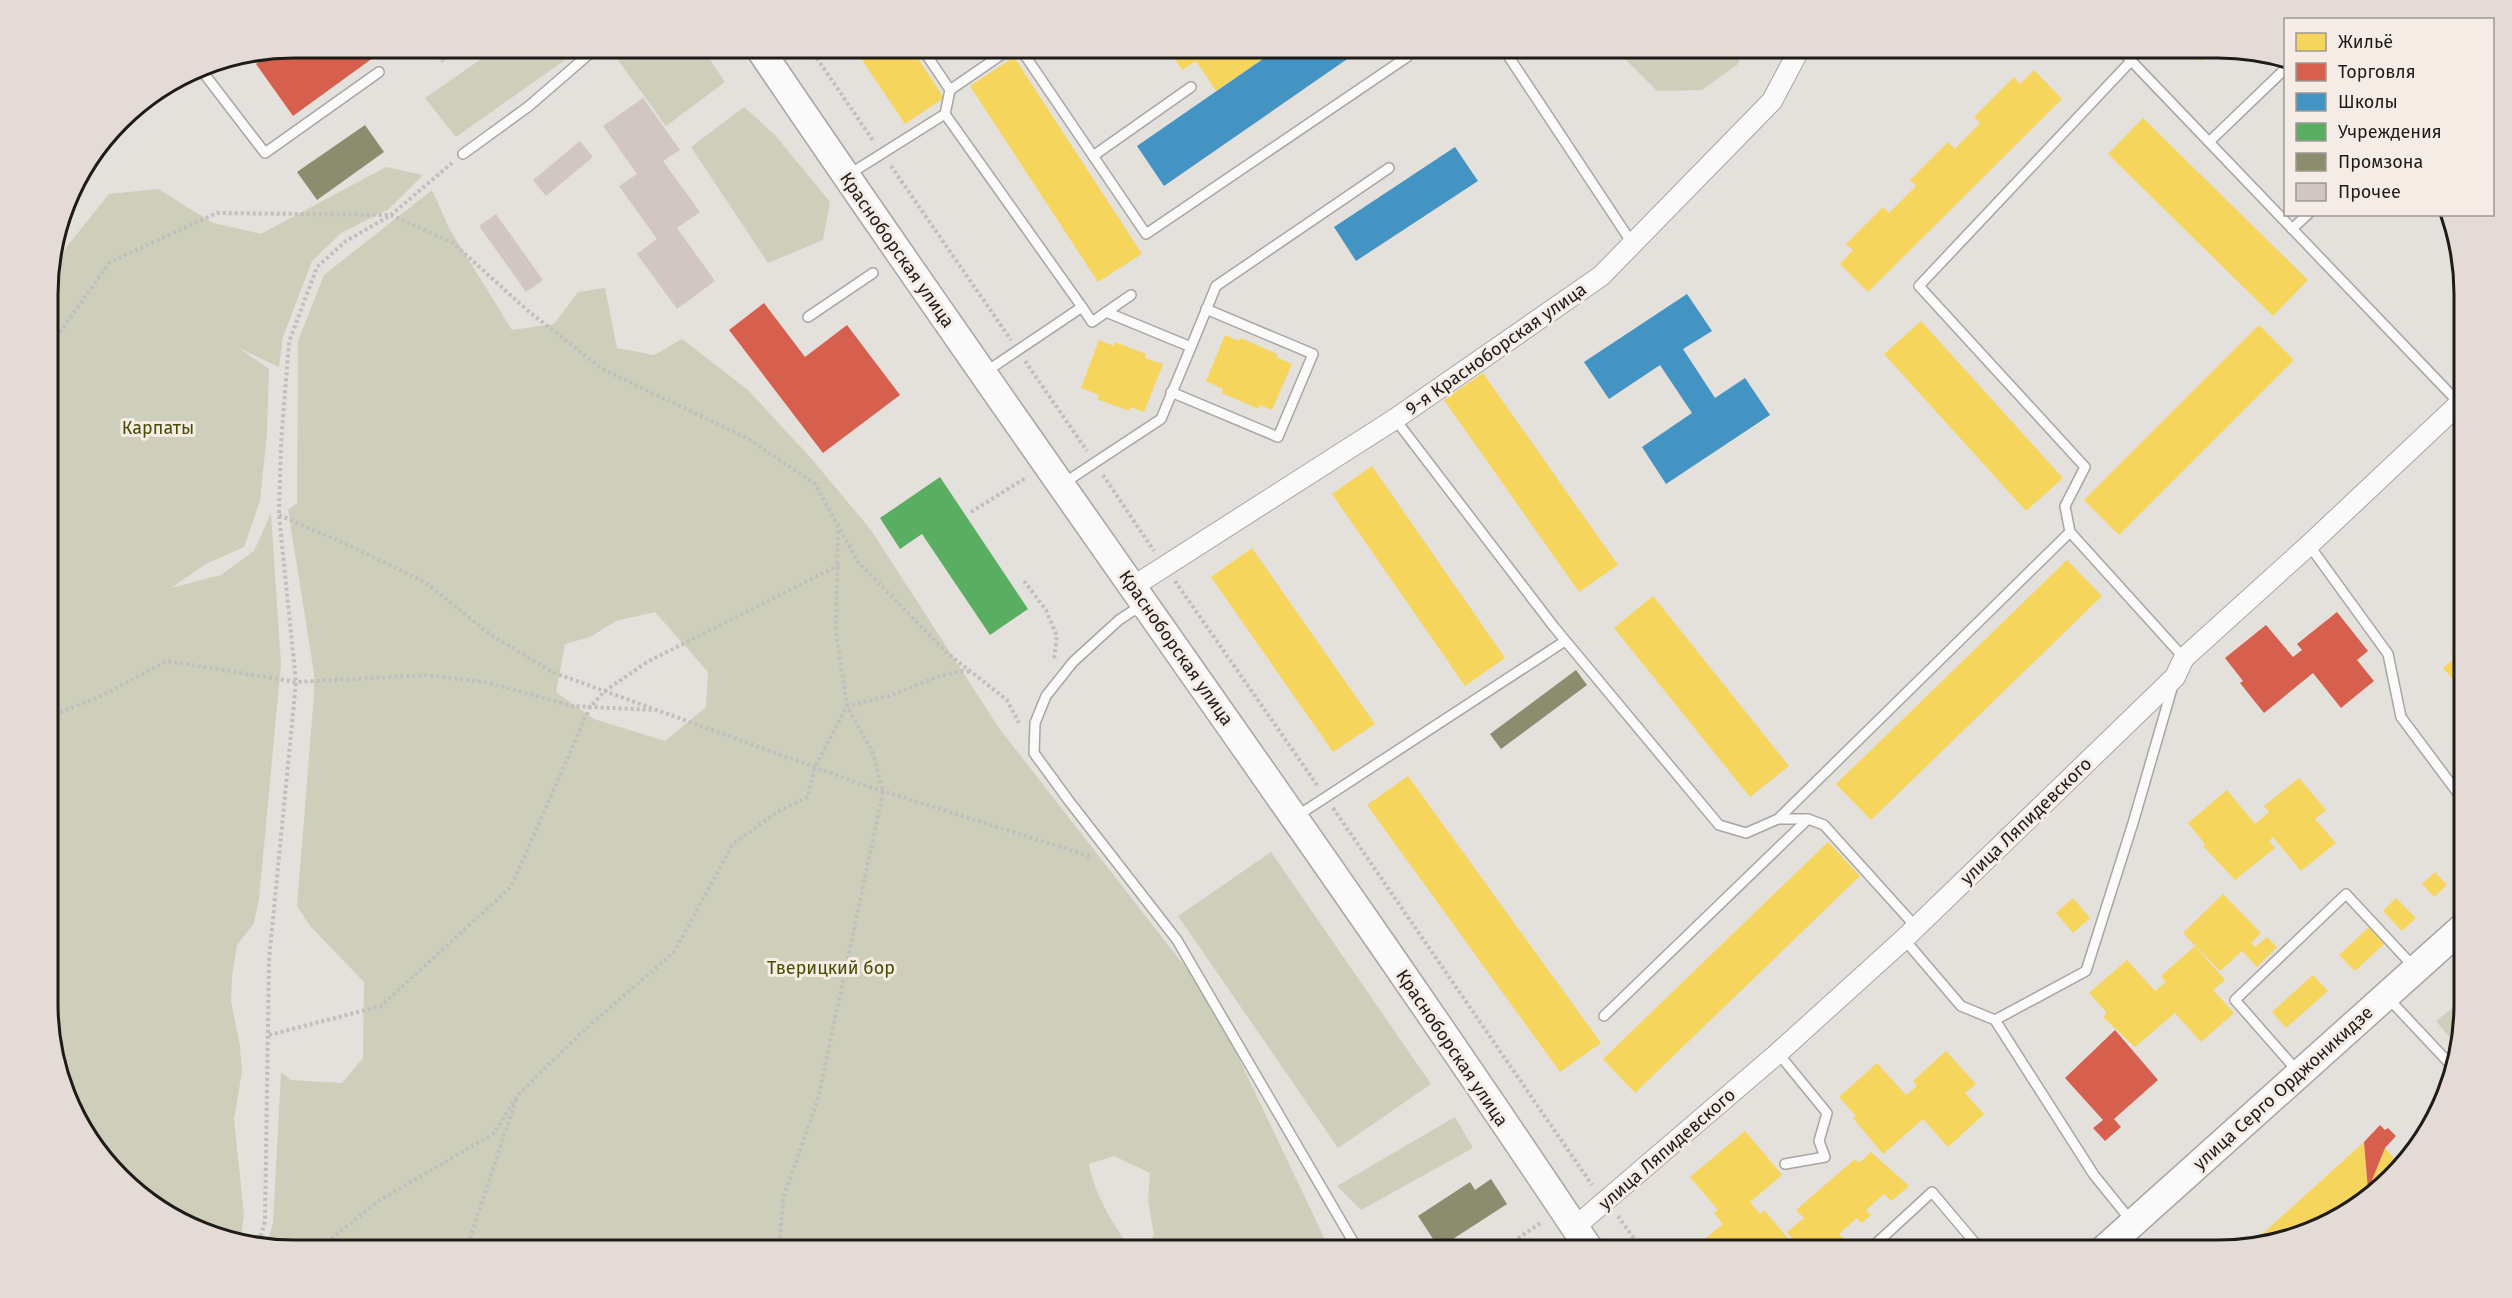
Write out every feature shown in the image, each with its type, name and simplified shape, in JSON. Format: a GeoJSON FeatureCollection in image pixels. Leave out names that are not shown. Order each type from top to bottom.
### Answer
{"type":"FeatureCollection","features":[{"type":"Feature","properties":{"kind":"street","name":"Красноборская улица"},"geometry":{"type":"LineString","coordinates":[[766,58],[846,177],[1218,707],[1583,1240]]}},
{"type":"Feature","properties":{"kind":"street","name":"9-я Красноборская улица"},"geometry":{"type":"LineString","coordinates":[[1134,586],[1395,419],[1601,276],[1772,101],[1795,58]]}},
{"type":"Feature","properties":{"kind":"street","name":"улица Ляпидевского"},"geometry":{"type":"LineString","coordinates":[[1575,1227],[1778,1053],[1910,933],[2175,677],[2184,658],[2309,545],[2454,409]]}},
{"type":"Feature","properties":{"kind":"street","name":"улица Серго Орджоникидзе"},"geometry":{"type":"LineString","coordinates":[[2114,1240],[2454,935]]}},
{"type":"Feature","properties":{"kind":"lane"},"geometry":{"type":"LineString","coordinates":[[464,154],[529,106],[584,58]]}},
{"type":"Feature","properties":{"kind":"lane"},"geometry":{"type":"LineString","coordinates":[[929,58],[950,90]]}},
{"type":"Feature","properties":{"kind":"lane"},"geometry":{"type":"LineString","coordinates":[[846,177],[945,114],[950,90],[996,58]]}},
{"type":"Feature","properties":{"kind":"lane"},"geometry":{"type":"LineString","coordinates":[[1027,58],[1146,234],[1406,58]]}},
{"type":"Feature","properties":{"kind":"lane"},"geometry":{"type":"LineString","coordinates":[[1510,58],[1632,243]]}},
{"type":"Feature","properties":{"kind":"lane"},"geometry":{"type":"LineString","coordinates":[[2128,58],[2454,395]]}},
{"type":"Feature","properties":{"kind":"lane"},"geometry":{"type":"LineString","coordinates":[[2131,61],[1919,286],[2085,467],[2066,506],[2070,532],[2184,658]]}},
{"type":"Feature","properties":{"kind":"lane"},"geometry":{"type":"LineString","coordinates":[[2209,142],[2284,70]]}},
{"type":"Feature","properties":{"kind":"lane"},"geometry":{"type":"LineString","coordinates":[[208,75],[265,153],[379,72]]}},
{"type":"Feature","properties":{"kind":"lane"},"geometry":{"type":"LineString","coordinates":[[1093,156],[1191,87]]}},
{"type":"Feature","properties":{"kind":"lane"},"geometry":{"type":"LineString","coordinates":[[945,114],[1092,322],[1131,295]]}},
{"type":"Feature","properties":{"kind":"lane"},"geometry":{"type":"LineString","coordinates":[[1055,474],[1095,463],[1161,418],[1216,286],[1389,168]]}},
{"type":"Feature","properties":{"kind":"lane"},"geometry":{"type":"LineString","coordinates":[[2292,229],[2306,216]]}},
{"type":"Feature","properties":{"kind":"lane"},"geometry":{"type":"LineString","coordinates":[[808,317],[873,273]]}},
{"type":"Feature","properties":{"kind":"lane"},"geometry":{"type":"LineString","coordinates":[[984,374],[1082,307]]}},
{"type":"Feature","properties":{"kind":"lane"},"geometry":{"type":"LineString","coordinates":[[1171,392],[1278,437],[1287,416],[1313,354],[1206,309]]}},
{"type":"Feature","properties":{"kind":"lane"},"geometry":{"type":"LineString","coordinates":[[1106,312],[1191,346]]}},
{"type":"Feature","properties":{"kind":"lane"},"geometry":{"type":"LineString","coordinates":[[1395,419],[1565,641],[1719,825],[1746,833],[1779,819],[2070,532]]}},
{"type":"Feature","properties":{"kind":"lane"},"geometry":{"type":"LineString","coordinates":[[2309,545],[2388,654],[2401,717],[2454,788]]}},
{"type":"Feature","properties":{"kind":"lane"},"geometry":{"type":"LineString","coordinates":[[1218,707],[1203,701],[1141,611],[1134,610],[1119,620],[1073,662],[1046,696],[1035,723],[1034,753],[1178,940],[1352,1240]]}},
{"type":"Feature","properties":{"kind":"lane"},"geometry":{"type":"LineString","coordinates":[[1294,817],[1565,641]]}},
{"type":"Feature","properties":{"kind":"lane"},"geometry":{"type":"LineString","coordinates":[[1995,1020],[2086,971],[2133,823],[2175,677]]}},
{"type":"Feature","properties":{"kind":"lane"},"geometry":{"type":"LineString","coordinates":[[1779,819],[1808,819],[1824,825],[1910,933],[1961,1006],[1995,1020],[2094,1175],[2133,1223]]}},
{"type":"Feature","properties":{"kind":"lane"},"geometry":{"type":"LineString","coordinates":[[1604,1016],[1808,819]]}},
{"type":"Feature","properties":{"kind":"lane"},"geometry":{"type":"LineString","coordinates":[[2299,1073],[2235,1000],[2346,894],[2415,968]]}},
{"type":"Feature","properties":{"kind":"lane"},"geometry":{"type":"LineString","coordinates":[[2386,996],[2446,1060]]}},
{"type":"Feature","properties":{"kind":"lane"},"geometry":{"type":"LineString","coordinates":[[1778,1053],[1827,1113],[1819,1141],[1825,1157],[1785,1164]]}},
{"type":"Feature","properties":{"kind":"lane"},"geometry":{"type":"LineString","coordinates":[[1880,1240],[1932,1192],[1973,1240]]}},
{"type":"Feature","properties":{"kind":"path"},"geometry":{"type":"LineString","coordinates":[[817,58],[1579,1166],[1635,1240]]}},
{"type":"Feature","properties":{"kind":"path"},"geometry":{"type":"LineString","coordinates":[[261,1237],[266,1221],[269,960],[296,682],[279,515],[281,443],[289,342],[317,267],[346,241],[391,215],[464,154]]}},
{"type":"Feature","properties":{"kind":"path"},"geometry":{"type":"LineString","coordinates":[[58,334],[110,262],[217,213],[391,215],[453,243],[527,310],[602,369],[747,438],[815,484],[858,562],[947,653],[1007,700],[1034,753]]}},
{"type":"Feature","properties":{"kind":"path"},"geometry":{"type":"LineString","coordinates":[[971,512],[1055,474]]}},
{"type":"Feature","properties":{"kind":"path"},"geometry":{"type":"LineString","coordinates":[[279,515],[425,582],[491,635],[552,672],[883,792],[1119,866]]}},
{"type":"Feature","properties":{"kind":"path"},"geometry":{"type":"LineString","coordinates":[[780,1240],[783,1198],[818,1099],[883,792],[873,753],[847,706],[836,633],[838,527]]}},
{"type":"Feature","properties":{"kind":"path"},"geometry":{"type":"LineString","coordinates":[[269,1035],[381,1006],[511,888],[590,707],[605,691],[647,662],[839,565]]}},
{"type":"Feature","properties":{"kind":"path"},"geometry":{"type":"LineString","coordinates":[[1024,580],[1046,610],[1057,636],[1046,696]]}},
{"type":"Feature","properties":{"kind":"path"},"geometry":{"type":"LineString","coordinates":[[58,714],[101,696],[167,662],[296,682],[427,675],[489,683],[572,706],[662,711]]}},
{"type":"Feature","properties":{"kind":"path"},"geometry":{"type":"LineString","coordinates":[[329,1240],[380,1200],[493,1134],[519,1094],[582,1032],[674,952],[733,844],[777,812],[808,797],[814,767],[847,706],[889,696],[937,677],[960,671],[972,672]]}},
{"type":"Feature","properties":{"kind":"path"},"geometry":{"type":"LineString","coordinates":[[469,1240],[519,1094]]}},
{"type":"Feature","properties":{"kind":"path"},"geometry":{"type":"LineString","coordinates":[[1514,1240],[1542,1222]]}},
{"type":"Feature","properties":{"kind":"green space"},"geometry":{"type":"Polygon","coordinates":[[[483,58],[568,58],[456,137],[425,98],[483,58]]]}},
{"type":"Feature","properties":{"kind":"green space"},"geometry":{"type":"Polygon","coordinates":[[[617,58],[709,58],[725,82],[666,126],[617,58]]]}},
{"type":"Feature","properties":{"kind":"green space"},"geometry":{"type":"Polygon","coordinates":[[[1624,58],[1740,58],[1738,64],[1702,90],[1657,91],[1624,58]]]}},
{"type":"Feature","properties":{"kind":"green space"},"geometry":{"type":"Polygon","coordinates":[[[744,107],[775,135],[830,202],[823,240],[768,263],[691,147],[744,107]]]}},
{"type":"Feature","properties":{"kind":"green space","name":"Карпаты"},"geometry":{"type":"Polygon","coordinates":[[[386,167],[423,175],[389,209],[341,233],[312,261],[283,337],[279,367],[239,348],[269,369],[267,433],[260,501],[244,547],[206,564],[171,588],[221,575],[254,551],[271,513],[281,664],[259,899],[254,923],[237,945],[231,1001],[240,1046],[242,1072],[234,1119],[244,1215],[242,1233],[204,1222],[163,1200],[117,1159],[98,1135],[76,1094],[63,1049],[58,1003],[58,295],[63,252],[109,194],[158,189],[213,223],[261,234],[386,167]]]}},
{"type":"Feature","properties":{"kind":"green space","name":"Тверицкий бор"},"geometry":{"type":"Polygon","coordinates":[[[432,190],[449,228],[512,330],[554,324],[578,292],[605,288],[617,348],[654,355],[682,339],[748,390],[810,457],[871,530],[999,728],[1211,1000],[1325,1240],[1150,1240],[1154,1235],[1148,1201],[1150,1173],[1114,1156],[1089,1164],[1104,1207],[1124,1240],[295,1240],[269,1238],[273,1223],[281,1072],[291,1080],[342,1083],[363,1058],[364,982],[311,927],[297,906],[314,694],[314,673],[288,510],[297,503],[298,341],[324,275],[432,190]],[[655,612],[616,621],[590,637],[565,644],[556,692],[594,719],[665,741],[706,707],[708,672],[655,612]]]}},
{"type":"Feature","properties":{"kind":"green space"},"geometry":{"type":"Polygon","coordinates":[[[1271,852],[1431,1084],[1338,1148],[1178,916],[1271,852]]]}},
{"type":"Feature","properties":{"kind":"green space"},"geometry":{"type":"Polygon","coordinates":[[[2454,1007],[2450,1038],[2436,1021],[2454,1007]]]}},
{"type":"Feature","properties":{"kind":"green space"},"geometry":{"type":"Polygon","coordinates":[[[1455,1117],[1473,1148],[1361,1210],[1337,1186],[1455,1117]]]}},
{"type":"Feature","properties":{"kind":"building: Жильё"},"geometry":{"type":"Polygon","coordinates":[[[861,58],[918,58],[944,98],[905,124],[861,58]]]}},
{"type":"Feature","properties":{"kind":"building: Жильё"},"geometry":{"type":"Polygon","coordinates":[[[1015,58],[1142,254],[1098,282],[970,86],[1015,58]]]}},
{"type":"Feature","properties":{"kind":"building: Жильё"},"geometry":{"type":"Polygon","coordinates":[[[1174,58],[1263,59],[1216,91],[1196,61],[1182,70],[1174,58]]]}},
{"type":"Feature","properties":{"kind":"building: Жильё"},"geometry":{"type":"Polygon","coordinates":[[[2034,70],[2062,99],[1868,292],[1840,264],[1853,250],[1846,244],[1883,207],[1889,213],[1916,186],[1910,180],[1948,142],[1955,149],[1980,123],[1974,117],[2014,77],[2020,84],[2034,70]]]}},
{"type":"Feature","properties":{"kind":"building: Жильё"},"geometry":{"type":"Polygon","coordinates":[[[2143,118],[2308,280],[2273,316],[2108,154],[2143,118]]]}},
{"type":"Feature","properties":{"kind":"building: Жильё"},"geometry":{"type":"Polygon","coordinates":[[[1921,321],[2063,478],[2026,511],[1884,354],[1921,321]]]}},
{"type":"Feature","properties":{"kind":"building: Жильё"},"geometry":{"type":"Polygon","coordinates":[[[2259,325],[2294,360],[2119,535],[2084,500],[2259,325]]]}},
{"type":"Feature","properties":{"kind":"building: Жильё"},"geometry":{"type":"Polygon","coordinates":[[[1225,335],[1239,341],[1241,338],[1277,354],[1276,357],[1292,364],[1272,410],[1260,405],[1259,409],[1222,393],[1223,389],[1206,381],[1225,335]]]}},
{"type":"Feature","properties":{"kind":"building: Жильё"},"geometry":{"type":"Polygon","coordinates":[[[1099,340],[1114,346],[1115,342],[1146,354],[1145,358],[1163,364],[1144,412],[1130,407],[1129,411],[1097,399],[1099,395],[1081,388],[1099,340]]]}},
{"type":"Feature","properties":{"kind":"building: Жильё"},"geometry":{"type":"Polygon","coordinates":[[[1483,373],[1618,565],[1579,592],[1444,400],[1483,373]]]}},
{"type":"Feature","properties":{"kind":"building: Жильё"},"geometry":{"type":"Polygon","coordinates":[[[1372,466],[1505,658],[1465,686],[1332,494],[1372,466]]]}},
{"type":"Feature","properties":{"kind":"building: Жильё"},"geometry":{"type":"Polygon","coordinates":[[[1252,548],[1375,724],[1333,752],[1211,577],[1252,548]]]}},
{"type":"Feature","properties":{"kind":"building: Жильё"},"geometry":{"type":"Polygon","coordinates":[[[2067,560],[2102,596],[1871,820],[1836,784],[2067,560]]]}},
{"type":"Feature","properties":{"kind":"building: Жильё"},"geometry":{"type":"Polygon","coordinates":[[[1653,596],[1789,766],[1750,797],[1614,628],[1653,596]]]}},
{"type":"Feature","properties":{"kind":"building: Жильё"},"geometry":{"type":"Polygon","coordinates":[[[2454,659],[2454,681],[2443,668],[2454,659]]]}},
{"type":"Feature","properties":{"kind":"building: Жильё"},"geometry":{"type":"Polygon","coordinates":[[[1408,776],[1601,1043],[1560,1072],[1367,805],[1408,776]]]}},
{"type":"Feature","properties":{"kind":"building: Жильё"},"geometry":{"type":"Polygon","coordinates":[[[2299,778],[2326,810],[2315,819],[2336,843],[2301,871],[2273,837],[2269,841],[2275,848],[2235,880],[2203,846],[2205,844],[2188,823],[2227,790],[2255,824],[2269,812],[2264,806],[2299,778]]]}},
{"type":"Feature","properties":{"kind":"building: Жильё"},"geometry":{"type":"Polygon","coordinates":[[[1828,842],[1860,876],[1635,1093],[1603,1059],[1828,842]]]}},
{"type":"Feature","properties":{"kind":"building: Жильё"},"geometry":{"type":"Polygon","coordinates":[[[2435,872],[2447,885],[2434,897],[2422,884],[2435,872]]]}},
{"type":"Feature","properties":{"kind":"building: Жильё"},"geometry":{"type":"Polygon","coordinates":[[[2223,894],[2261,933],[2251,943],[2255,947],[2267,937],[2277,947],[2257,967],[2242,951],[2220,971],[2183,933],[2223,894]]]}},
{"type":"Feature","properties":{"kind":"building: Жильё"},"geometry":{"type":"Polygon","coordinates":[[[2073,898],[2090,918],[2073,933],[2056,913],[2073,898]]]}},
{"type":"Feature","properties":{"kind":"building: Жильё"},"geometry":{"type":"Polygon","coordinates":[[[2396,898],[2416,918],[2402,931],[2383,911],[2396,898]]]}},
{"type":"Feature","properties":{"kind":"building: Жильё"},"geometry":{"type":"Polygon","coordinates":[[[2369,927],[2384,944],[2355,971],[2339,955],[2369,927]]]}},
{"type":"Feature","properties":{"kind":"building: Жильё"},"geometry":{"type":"Polygon","coordinates":[[[2195,946],[2225,980],[2213,990],[2234,1013],[2201,1042],[2175,1013],[2135,1047],[2103,1017],[2107,1013],[2089,993],[2127,960],[2155,991],[2166,982],[2161,976],[2195,946]]]}},
{"type":"Feature","properties":{"kind":"building: Жильё"},"geometry":{"type":"Polygon","coordinates":[[[2313,975],[2328,991],[2286,1028],[2272,1012],[2313,975]]]}},
{"type":"Feature","properties":{"kind":"building: Жильё"},"geometry":{"type":"Polygon","coordinates":[[[1946,1051],[1976,1084],[1965,1093],[1984,1114],[1948,1147],[1923,1119],[1883,1154],[1853,1118],[1856,1116],[1839,1097],[1877,1063],[1906,1095],[1917,1086],[1913,1081],[1946,1051]]]}},
{"type":"Feature","properties":{"kind":"building: Жильё"},"geometry":{"type":"Polygon","coordinates":[[[1745,1131],[1782,1175],[1750,1202],[1760,1214],[1764,1210],[1789,1240],[1704,1240],[1723,1224],[1714,1213],[1718,1210],[1690,1177],[1745,1131]]]}},
{"type":"Feature","properties":{"kind":"building: Жильё"},"geometry":{"type":"Polygon","coordinates":[[[2364,1142],[2368,1185],[2349,1200],[2308,1222],[2261,1235],[2364,1142]]]}},
{"type":"Feature","properties":{"kind":"building: Жильё"},"geometry":{"type":"Polygon","coordinates":[[[2385,1148],[2395,1159],[2371,1183],[2385,1148]]]}},
{"type":"Feature","properties":{"kind":"building: Жильё"},"geometry":{"type":"Polygon","coordinates":[[[1871,1152],[1909,1186],[1891,1201],[1884,1194],[1866,1210],[1871,1215],[1862,1223],[1857,1218],[1839,1234],[1845,1240],[1793,1240],[1787,1232],[1804,1218],[1796,1210],[1855,1159],[1859,1163],[1871,1152]]]}},
{"type":"Feature","properties":{"kind":"building: Торговля"},"geometry":{"type":"Polygon","coordinates":[[[295,58],[373,58],[293,116],[256,64],[259,62],[295,58]]]}},
{"type":"Feature","properties":{"kind":"building: Торговля"},"geometry":{"type":"Polygon","coordinates":[[[764,303],[805,357],[847,325],[900,395],[823,453],[729,330],[764,303]]]}},
{"type":"Feature","properties":{"kind":"building: Торговля"},"geometry":{"type":"Polygon","coordinates":[[[2337,612],[2368,651],[2357,660],[2374,681],[2341,708],[2313,673],[2264,713],[2240,683],[2243,681],[2225,658],[2266,625],[2293,657],[2302,650],[2297,644],[2337,612]]]}},
{"type":"Feature","properties":{"kind":"building: Торговля"},"geometry":{"type":"Polygon","coordinates":[[[2115,1030],[2158,1080],[2114,1119],[2121,1127],[2105,1141],[2093,1128],[2103,1120],[2065,1078],[2115,1030]]]}},
{"type":"Feature","properties":{"kind":"building: Торговля"},"geometry":{"type":"Polygon","coordinates":[[[2380,1125],[2385,1130],[2388,1128],[2396,1136],[2385,1148],[2371,1183],[2368,1185],[2364,1142],[2380,1125]]]}},
{"type":"Feature","properties":{"kind":"building: Школы"},"geometry":{"type":"Polygon","coordinates":[[[1265,58],[1349,58],[1164,186],[1137,146],[1265,58]]]}},
{"type":"Feature","properties":{"kind":"building: Школы"},"geometry":{"type":"Polygon","coordinates":[[[1455,147],[1478,181],[1356,261],[1334,227],[1455,147]]]}},
{"type":"Feature","properties":{"kind":"building: Школы"},"geometry":{"type":"Polygon","coordinates":[[[1687,294],[1712,331],[1683,349],[1715,398],[1745,378],[1770,415],[1666,484],[1642,447],[1692,413],[1660,365],[1609,399],[1584,362],[1687,294]]]}},
{"type":"Feature","properties":{"kind":"building: Учреждения"},"geometry":{"type":"Polygon","coordinates":[[[940,477],[1028,609],[990,635],[922,534],[900,549],[880,518],[940,477]]]}},
{"type":"Feature","properties":{"kind":"building: Промзона"},"geometry":{"type":"Polygon","coordinates":[[[365,125],[384,152],[317,200],[297,172],[365,125]]]}},
{"type":"Feature","properties":{"kind":"building: Промзона"},"geometry":{"type":"Polygon","coordinates":[[[1576,670],[1587,685],[1501,749],[1490,734],[1576,670]]]}},
{"type":"Feature","properties":{"kind":"building: Промзона"},"geometry":{"type":"Polygon","coordinates":[[[1491,1179],[1507,1204],[1451,1240],[1434,1240],[1418,1216],[1470,1182],[1475,1190],[1491,1179]]]}},
{"type":"Feature","properties":{"kind":"building: Прочее"},"geometry":{"type":"Polygon","coordinates":[[[438,58],[449,58],[442,63],[438,58]]]}},
{"type":"Feature","properties":{"kind":"building: Прочее"},"geometry":{"type":"Polygon","coordinates":[[[643,98],[680,150],[663,161],[700,212],[677,228],[715,281],[677,309],[637,254],[657,239],[619,186],[637,174],[603,126],[643,98]]]}},
{"type":"Feature","properties":{"kind":"building: Прочее"},"geometry":{"type":"Polygon","coordinates":[[[580,141],[593,157],[546,196],[533,180],[580,141]]]}},
{"type":"Feature","properties":{"kind":"building: Прочее"},"geometry":{"type":"Polygon","coordinates":[[[496,214],[543,280],[526,292],[479,226],[496,214]]]}}]}
